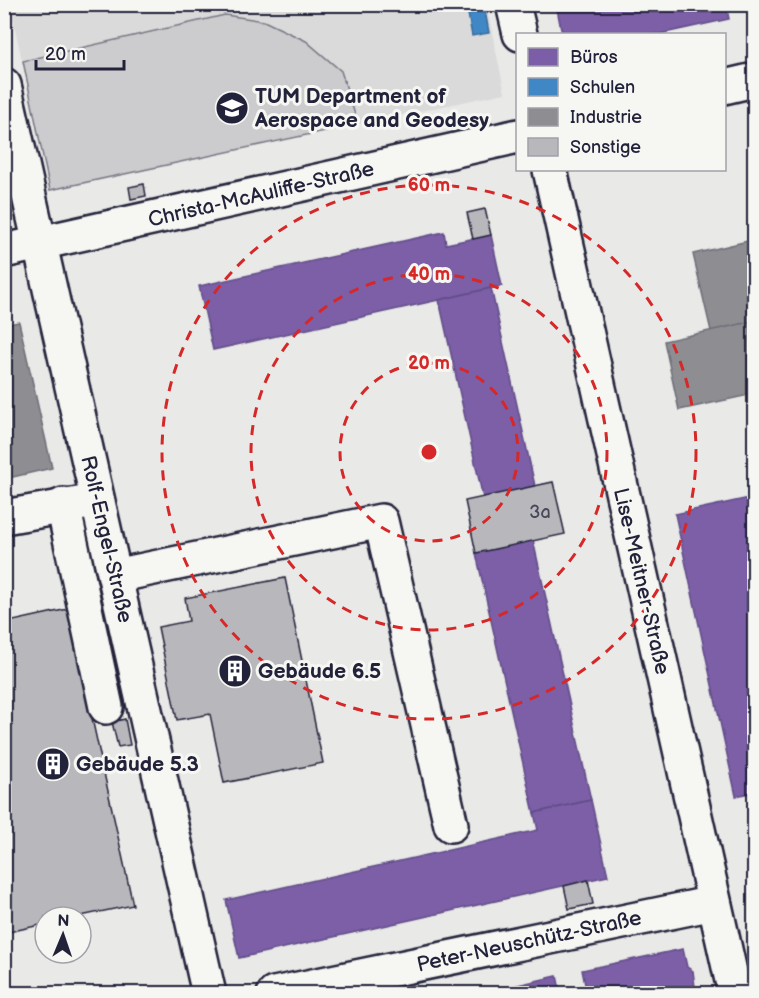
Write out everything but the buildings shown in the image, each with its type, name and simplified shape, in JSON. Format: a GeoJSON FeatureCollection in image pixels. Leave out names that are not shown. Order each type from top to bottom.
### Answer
{"type":"FeatureCollection","features":[{"type":"Feature","properties":{"kind":"street"},"geometry":{"type":"LineString","coordinates":[[513,4],[520,33]]}},
{"type":"Feature","properties":{"kind":"street"},"geometry":{"type":"LineString","coordinates":[[726,87],[754,80]]}},
{"type":"Feature","properties":{"kind":"street","name":"Rolf-Engel-Straße"},"geometry":{"type":"LineString","coordinates":[[4,85],[209,993]]}},
{"type":"Feature","properties":{"kind":"street","name":"Christa-McAuliffe-Straße"},"geometry":{"type":"LineString","coordinates":[[4,251],[516,136]]}},
{"type":"Feature","properties":{"kind":"street","name":"Lise-Meitner-Straße"},"geometry":{"type":"LineString","coordinates":[[550,171],[714,903],[740,982]]}},
{"type":"Feature","properties":{"kind":"street"},"geometry":{"type":"LineString","coordinates":[[4,517],[63,505],[98,501]]}},
{"type":"Feature","properties":{"kind":"street"},"geometry":{"type":"LineString","coordinates":[[63,505],[106,707]]}},
{"type":"Feature","properties":{"kind":"street"},"geometry":{"type":"LineString","coordinates":[[115,576],[381,521],[451,825]]}},
{"type":"Feature","properties":{"kind":"street","name":"Peter-Neuschütz-Straße"},"geometry":{"type":"LineString","coordinates":[[274,993],[714,903]]}},
{"type":"Feature","properties":{"kind":"shaded area","name":"TUM Department of Aerospace and Geodesy"},"geometry":{"type":"Polygon","coordinates":[[[10,5],[486,5],[505,93],[50,190],[10,5]]]}},
{"type":"Feature","properties":{"kind":"shaded area"},"geometry":{"type":"Polygon","coordinates":[[[225,15],[264,21],[306,41],[341,71],[358,124],[50,190],[23,61],[225,15]]]}},
{"type":"Feature","properties":{"kind":"place","name":"TUM Department of Aerospace and Geodesy"},"geometry":{"type":"Point","coordinates":[232,108]}},
{"type":"Feature","properties":{"kind":"place","name":"Gebäude 6.5"},"geometry":{"type":"Point","coordinates":[235,671]}},
{"type":"Feature","properties":{"kind":"place","name":"Gebäude 5.3"},"geometry":{"type":"Point","coordinates":[53,764]}}]}
